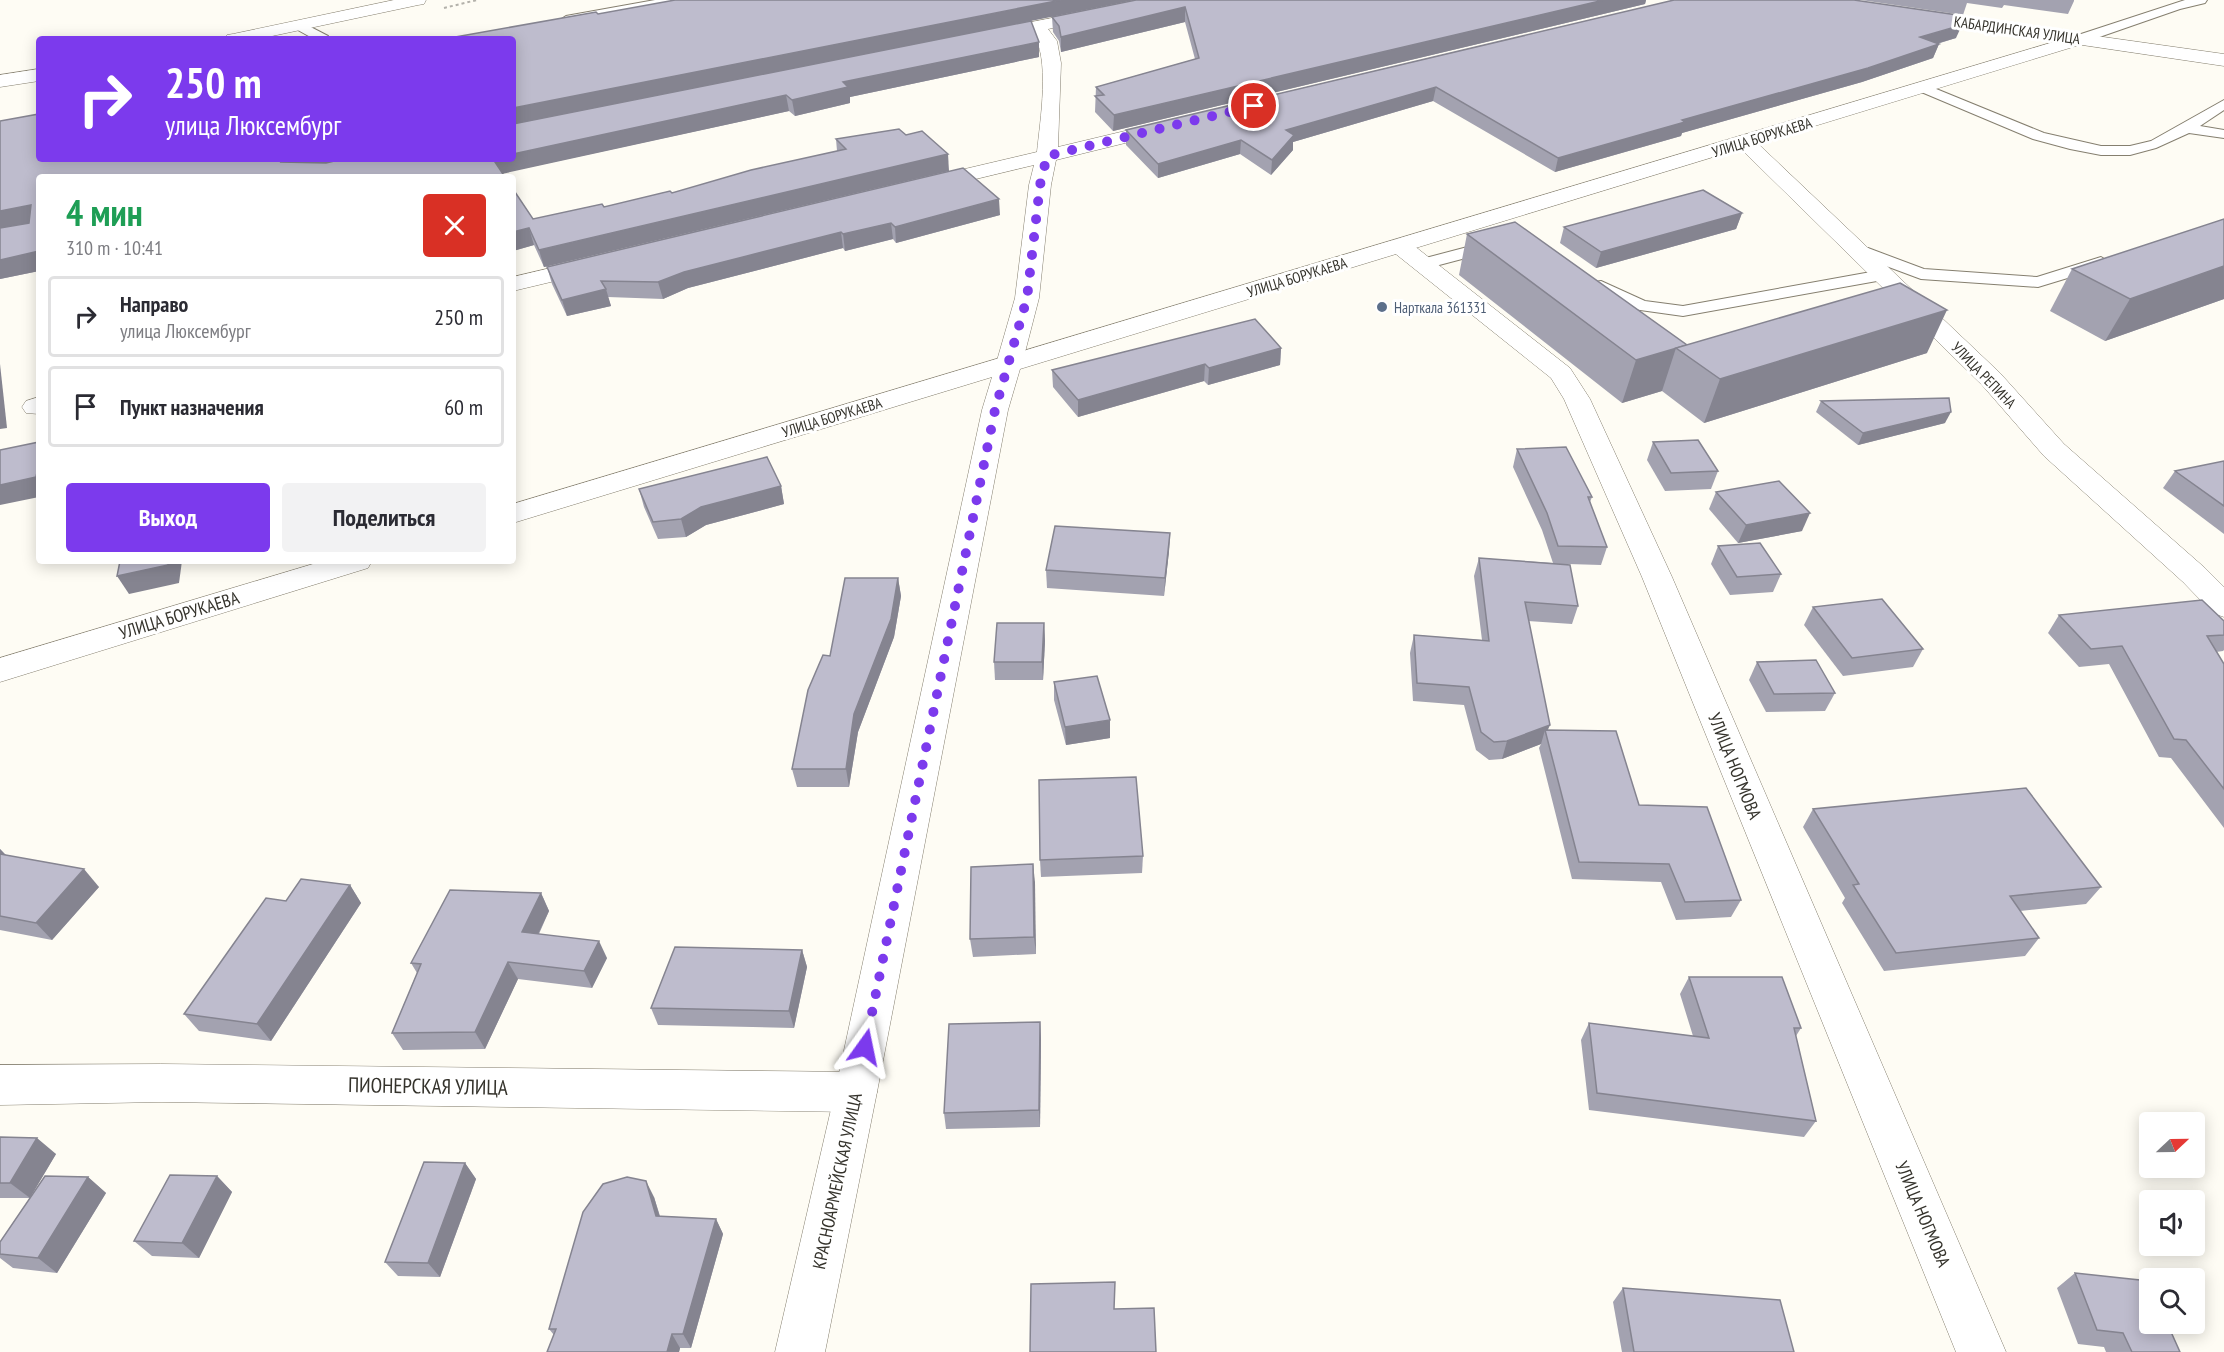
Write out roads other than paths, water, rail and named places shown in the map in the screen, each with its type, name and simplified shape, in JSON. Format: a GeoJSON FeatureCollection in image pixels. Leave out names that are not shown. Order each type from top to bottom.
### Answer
{"type":"FeatureCollection","features":[{"type":"Feature","properties":{"kind":"street"},"geometry":{"type":"LineString","coordinates":[[249,36],[418,0]]}},
{"type":"Feature","properties":{"kind":"street"},"geometry":{"type":"LineString","coordinates":[[969,39],[1171,0]]}},
{"type":"Feature","properties":{"kind":"street","name":"КАБАРДИНСКАЯ УЛИЦА"},"geometry":{"type":"LineString","coordinates":[[1907,14],[2224,60]]}},
{"type":"Feature","properties":{"kind":"street","name":"КРАСНОАРМЕЙСКАЯ УЛИЦА"},"geometry":{"type":"LineString","coordinates":[[800,1352],[856,1092],[995,410],[1027,298],[1040,185],[1047,156],[1052,63],[1048,41],[1036,26]]}},
{"type":"Feature","properties":{"kind":"street","name":"УЛИЦА БОРУКАЕВА"},"geometry":{"type":"LineString","coordinates":[[516,513],[2080,39]]}},
{"type":"Feature","properties":{"kind":"street"},"geometry":{"type":"LineString","coordinates":[[0,81],[36,75]]}},
{"type":"Feature","properties":{"kind":"street"},"geometry":{"type":"LineString","coordinates":[[908,189],[1185,123]]}},
{"type":"Feature","properties":{"kind":"street","name":"УЛИЦА РЕПИНА"},"geometry":{"type":"LineString","coordinates":[[1745,142],[1991,379],[2054,450],[2194,575],[2224,606]]}},
{"type":"Feature","properties":{"kind":"street","name":"УЛИЦА НОГМОВА"},"geometry":{"type":"LineString","coordinates":[[1400,246],[1562,373],[1578,399],[1657,577],[1981,1352]]}},
{"type":"Feature","properties":{"kind":"street"},"geometry":{"type":"LineString","coordinates":[[516,283],[618,259]]}},
{"type":"Feature","properties":{"kind":"street","name":"УЛИЦА БОРУКАЕВА"},"geometry":{"type":"LineString","coordinates":[[0,670],[347,564]]}},
{"type":"Feature","properties":{"kind":"street","name":"ПИОНЕРСКАЯ УЛИЦА"},"geometry":{"type":"LineString","coordinates":[[0,1085],[161,1083],[856,1092]]}},
{"type":"Feature","properties":{"kind":"lane"},"geometry":{"type":"LineString","coordinates":[[557,21],[616,5],[675,0]]}},
{"type":"Feature","properties":{"kind":"lane"},"geometry":{"type":"LineString","coordinates":[[2080,39],[2176,6],[2201,0]]}},
{"type":"Feature","properties":{"kind":"lane"},"geometry":{"type":"LineString","coordinates":[[301,26],[318,36]]}},
{"type":"Feature","properties":{"kind":"lane"},"geometry":{"type":"LineString","coordinates":[[1924,88],[2039,136],[2078,148],[2118,151],[2156,144],[2224,104]]}},
{"type":"Feature","properties":{"kind":"lane"},"geometry":{"type":"LineString","coordinates":[[2184,128],[2224,134]]}},
{"type":"Feature","properties":{"kind":"lane"},"geometry":{"type":"LineString","coordinates":[[1847,241],[1877,258],[1921,274],[2038,282],[2102,262]]}},
{"type":"Feature","properties":{"kind":"lane"},"geometry":{"type":"LineString","coordinates":[[1424,264],[1501,243],[1512,243]]}},
{"type":"Feature","properties":{"kind":"lane"},"geometry":{"type":"LineString","coordinates":[[1590,278],[1626,302],[1655,310],[1683,311],[1882,275]]}},
{"type":"Feature","properties":{"kind":"place","name":"Нарткала 361331"},"geometry":{"type":"Point","coordinates":[1382,307]}}]}
